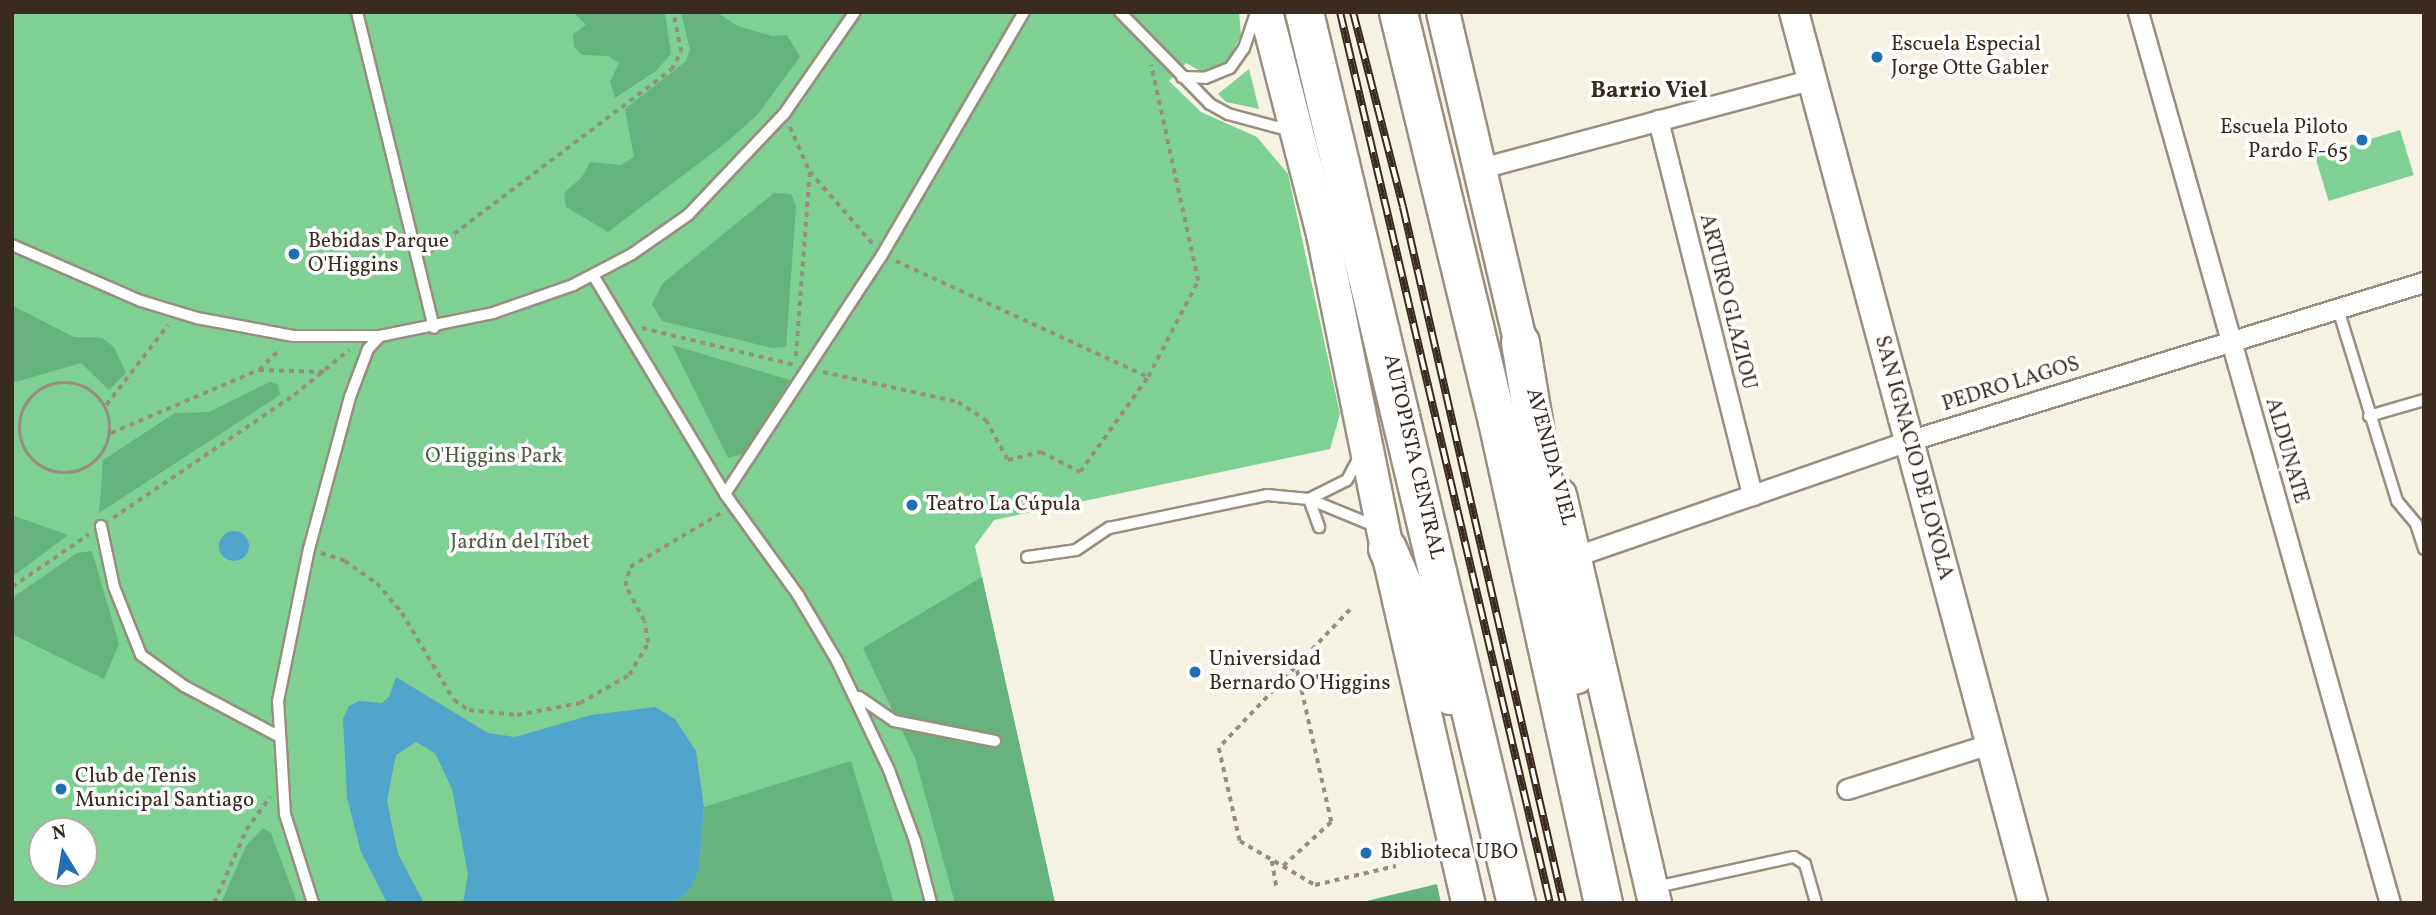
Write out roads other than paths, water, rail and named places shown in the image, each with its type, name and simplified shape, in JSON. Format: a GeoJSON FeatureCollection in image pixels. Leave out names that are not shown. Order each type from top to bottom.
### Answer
{"type":"FeatureCollection","features":[{"type":"Feature","properties":{"kind":"highway","name":"AUTOPISTA CENTRAL"},"geometry":{"type":"LineString","coordinates":[[1304,12],[1516,903]]}},
{"type":"Feature","properties":{"kind":"highway"},"geometry":{"type":"LineString","coordinates":[[1398,12],[1497,421],[1603,903]]}},
{"type":"Feature","properties":{"kind":"highway"},"geometry":{"type":"LineString","coordinates":[[1520,342],[1572,655],[1583,815]]}},
{"type":"Feature","properties":{"kind":"highway"},"geometry":{"type":"LineString","coordinates":[[1385,540],[1493,802]]}},
{"type":"Feature","properties":{"kind":"main road"},"geometry":{"type":"LineString","coordinates":[[1266,12],[1298,133],[1385,540],[1466,899]]}},
{"type":"Feature","properties":{"kind":"main road","name":"AVENIDA VIEL"},"geometry":{"type":"LineString","coordinates":[[1443,12],[1520,342],[1576,556],[1653,895]]}},
{"type":"Feature","properties":{"kind":"street","name":"SAN IGNACIO DE LOYOLA"},"geometry":{"type":"LineString","coordinates":[[1794,12],[2033,903]]}},
{"type":"Feature","properties":{"kind":"street","name":"ALDUNATE"},"geometry":{"type":"LineString","coordinates":[[2138,12],[2390,903]]}},
{"type":"Feature","properties":{"kind":"street"},"geometry":{"type":"LineString","coordinates":[[1481,168],[1812,79]]}},
{"type":"Feature","properties":{"kind":"street","name":"ARTURO GLAZIOU"},"geometry":{"type":"LineString","coordinates":[[1658,120],[1752,495]]}},
{"type":"Feature","properties":{"kind":"street","name":"PEDRO LAGOS"},"geometry":{"type":"LineString","coordinates":[[1576,556],[1909,441],[2424,282]]}},
{"type":"Feature","properties":{"kind":"street"},"geometry":{"type":"LineString","coordinates":[[1847,789],[1990,744]]}},
{"type":"Feature","properties":{"kind":"lane"},"geometry":{"type":"LineString","coordinates":[[357,12],[434,328]]}},
{"type":"Feature","properties":{"kind":"lane"},"geometry":{"type":"LineString","coordinates":[[12,245],[105,287],[178,312],[293,336],[364,337],[434,328],[523,303],[593,275],[688,215],[784,114],[856,12]]}},
{"type":"Feature","properties":{"kind":"lane"},"geometry":{"type":"LineString","coordinates":[[725,494],[882,255],[1024,12]]}},
{"type":"Feature","properties":{"kind":"lane"},"geometry":{"type":"LineString","coordinates":[[1120,12],[1210,104],[1228,114],[1298,133]]}},
{"type":"Feature","properties":{"kind":"lane"},"geometry":{"type":"LineString","coordinates":[[1182,77],[1205,78],[1230,68],[1244,48],[1256,12]]}},
{"type":"Feature","properties":{"kind":"lane"},"geometry":{"type":"LineString","coordinates":[[593,275],[725,494],[798,595],[853,692],[912,831],[931,903]]}},
{"type":"Feature","properties":{"kind":"lane"},"geometry":{"type":"LineString","coordinates":[[2338,309],[2397,501],[2416,524],[2424,549]]}},
{"type":"Feature","properties":{"kind":"lane"},"geometry":{"type":"LineString","coordinates":[[313,903],[295,852],[280,784],[276,735],[280,685],[309,549],[358,370],[380,335]]}},
{"type":"Feature","properties":{"kind":"lane"},"geometry":{"type":"LineString","coordinates":[[2369,416],[2424,400]]}},
{"type":"Feature","properties":{"kind":"lane"},"geometry":{"type":"LineString","coordinates":[[1309,499],[1347,480],[1356,464],[1363,435]]}},
{"type":"Feature","properties":{"kind":"lane"},"geometry":{"type":"LineString","coordinates":[[1027,557],[1076,550],[1109,528],[1267,495],[1309,499],[1354,515],[1385,540]]}},
{"type":"Feature","properties":{"kind":"lane"},"geometry":{"type":"LineString","coordinates":[[1309,499],[1319,527]]}},
{"type":"Feature","properties":{"kind":"lane"},"geometry":{"type":"LineString","coordinates":[[101,526],[114,587],[141,655],[184,686],[276,735]]}},
{"type":"Feature","properties":{"kind":"lane"},"geometry":{"type":"LineString","coordinates":[[853,692],[894,721],[995,741]]}},
{"type":"Feature","properties":{"kind":"lane"},"geometry":{"type":"LineString","coordinates":[[1653,895],[1784,856],[1805,864],[1816,903]]}},
{"type":"Feature","properties":{"kind":"water"},"geometry":{"type":"Polygon","coordinates":[[[234,531],[245,535],[249,546],[245,557],[234,561],[223,557],[219,546],[223,535],[234,531]]]}},
{"type":"Feature","properties":{"kind":"water"},"geometry":{"type":"Polygon","coordinates":[[[396,677],[488,733],[515,737],[591,715],[655,707],[675,719],[696,751],[704,807],[699,869],[691,888],[679,900],[653,903],[463,903],[468,874],[452,789],[435,753],[416,742],[396,755],[387,801],[398,854],[424,903],[387,903],[361,852],[347,798],[343,719],[349,706],[359,701],[382,703],[389,697],[396,677]]]}},
{"type":"Feature","properties":{"kind":"railway"},"geometry":{"type":"LineString","coordinates":[[1340,12],[1550,903]]}},
{"type":"Feature","properties":{"kind":"railway"},"geometry":{"type":"LineString","coordinates":[[1353,12],[1403,207],[1563,903]]}},
{"type":"Feature","properties":{"kind":"place","name":"Escuela Especial Jorge Otte Gabler"},"geometry":{"type":"Point","coordinates":[1877,57]}},
{"type":"Feature","properties":{"kind":"place","name":"Escuela Piloto Pardo F-65"},"geometry":{"type":"Point","coordinates":[2362,140]}},
{"type":"Feature","properties":{"kind":"place","name":"Bebidas Parque O'Higgins"},"geometry":{"type":"Point","coordinates":[294,254]}},
{"type":"Feature","properties":{"kind":"place","name":"Teatro La Cúpula"},"geometry":{"type":"Point","coordinates":[912,505]}},
{"type":"Feature","properties":{"kind":"place","name":"Universidad Bernardo O'Higgins"},"geometry":{"type":"Point","coordinates":[1195,672]}},
{"type":"Feature","properties":{"kind":"place","name":"Club de Tenis Municipal Santiago"},"geometry":{"type":"Point","coordinates":[61,789]}},
{"type":"Feature","properties":{"kind":"place","name":"Biblioteca UBO"},"geometry":{"type":"Point","coordinates":[1366,853]}},
{"type":"Feature","properties":{"kind":"district","name":"Barrio Viel"},"geometry":{"type":"Point","coordinates":[1649,91]}},
{"type":"Feature","properties":{"kind":"park label","name":"O'Higgins Park"},"geometry":{"type":"Point","coordinates":[494,457]}},
{"type":"Feature","properties":{"kind":"park label","name":"Jardín del Tíbet"},"geometry":{"type":"Point","coordinates":[520,543]}}]}
